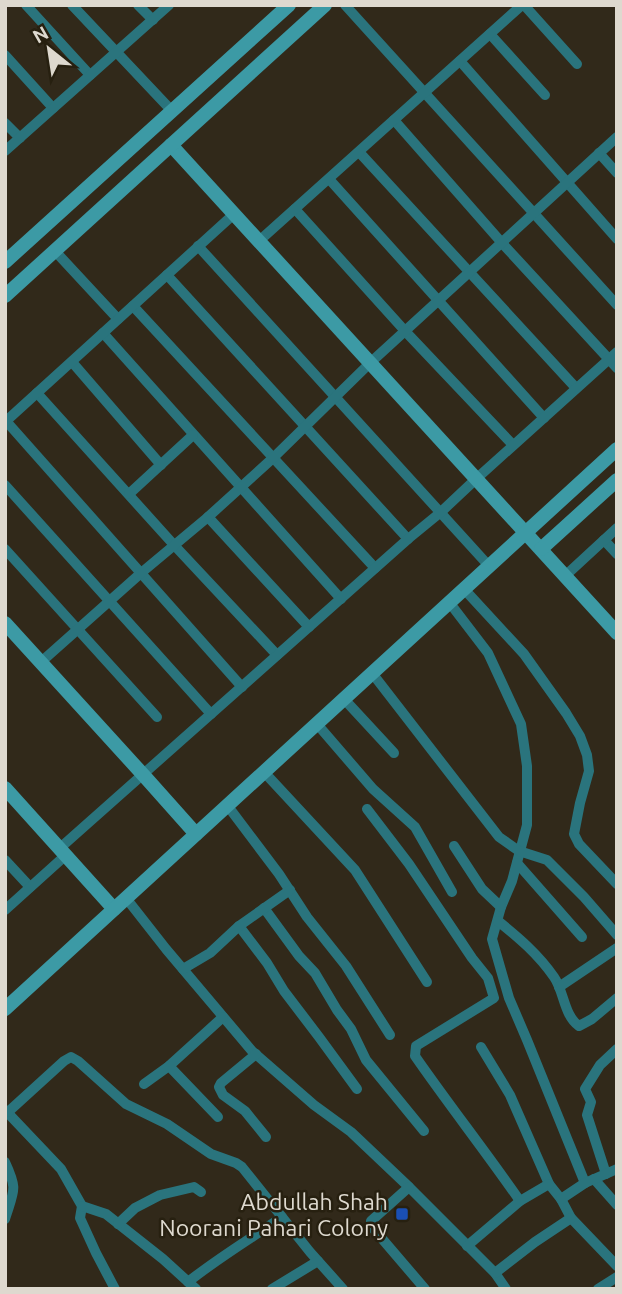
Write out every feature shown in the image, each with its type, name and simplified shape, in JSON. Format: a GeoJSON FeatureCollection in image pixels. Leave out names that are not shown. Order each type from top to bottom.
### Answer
{"type":"FeatureCollection","features":[{"type":"Feature","properties":{"kind":"street"},"geometry":{"type":"LineString","coordinates":[[26,5],[90,75]]}},
{"type":"Feature","properties":{"kind":"street"},"geometry":{"type":"LineString","coordinates":[[72,5],[172,111]]}},
{"type":"Feature","properties":{"kind":"street"},"geometry":{"type":"LineString","coordinates":[[138,5],[153,20]]}},
{"type":"Feature","properties":{"kind":"street"},"geometry":{"type":"LineString","coordinates":[[5,150],[169,5]]}},
{"type":"Feature","properties":{"kind":"street"},"geometry":{"type":"LineString","coordinates":[[6,259],[289,5]]}},
{"type":"Feature","properties":{"kind":"street"},"geometry":{"type":"LineString","coordinates":[[5,296],[325,5]]}},
{"type":"Feature","properties":{"kind":"street"},"geometry":{"type":"LineString","coordinates":[[345,5],[617,305]]}},
{"type":"Feature","properties":{"kind":"street"},"geometry":{"type":"LineString","coordinates":[[259,241],[523,5],[577,64]]}},
{"type":"Feature","properties":{"kind":"street"},"geometry":{"type":"LineString","coordinates":[[490,34],[545,95]]}},
{"type":"Feature","properties":{"kind":"street"},"geometry":{"type":"LineString","coordinates":[[5,55],[53,107]]}},
{"type":"Feature","properties":{"kind":"street"},"geometry":{"type":"LineString","coordinates":[[460,61],[617,239]]}},
{"type":"Feature","properties":{"kind":"street"},"geometry":{"type":"LineString","coordinates":[[5,910],[144,774],[441,512],[576,388],[614,360],[502,243],[394,120]]}},
{"type":"Feature","properties":{"kind":"street"},"geometry":{"type":"LineString","coordinates":[[5,123],[20,138]]}},
{"type":"Feature","properties":{"kind":"street"},"geometry":{"type":"LineString","coordinates":[[41,662],[273,458],[370,363],[617,137]]}},
{"type":"Feature","properties":{"kind":"street"},"geometry":{"type":"LineString","coordinates":[[171,145],[617,633]]}},
{"type":"Feature","properties":{"kind":"street"},"geometry":{"type":"LineString","coordinates":[[359,152],[576,388]]}},
{"type":"Feature","properties":{"kind":"street"},"geometry":{"type":"LineString","coordinates":[[599,153],[617,173]]}},
{"type":"Feature","properties":{"kind":"street"},"geometry":{"type":"LineString","coordinates":[[329,179],[544,418]]}},
{"type":"Feature","properties":{"kind":"street"},"geometry":{"type":"LineString","coordinates":[[295,209],[513,445]]}},
{"type":"Feature","properties":{"kind":"street"},"geometry":{"type":"LineString","coordinates":[[234,214],[6,422],[242,687]]}},
{"type":"Feature","properties":{"kind":"street"},"geometry":{"type":"LineString","coordinates":[[198,246],[489,566]]}},
{"type":"Feature","properties":{"kind":"street"},"geometry":{"type":"LineString","coordinates":[[55,251],[118,320]]}},
{"type":"Feature","properties":{"kind":"street"},"geometry":{"type":"LineString","coordinates":[[167,275],[408,539]]}},
{"type":"Feature","properties":{"kind":"street"},"geometry":{"type":"LineString","coordinates":[[134,306],[375,568]]}},
{"type":"Feature","properties":{"kind":"street"},"geometry":{"type":"LineString","coordinates":[[103,333],[341,599]]}},
{"type":"Feature","properties":{"kind":"street"},"geometry":{"type":"LineString","coordinates":[[72,362],[161,465]]}},
{"type":"Feature","properties":{"kind":"street"},"geometry":{"type":"LineString","coordinates":[[37,393],[277,655]]}},
{"type":"Feature","properties":{"kind":"street"},"geometry":{"type":"LineString","coordinates":[[129,494],[192,435]]}},
{"type":"Feature","properties":{"kind":"street"},"geometry":{"type":"LineString","coordinates":[[5,1009],[617,449]]}},
{"type":"Feature","properties":{"kind":"street"},"geometry":{"type":"LineString","coordinates":[[541,549],[617,480]]}},
{"type":"Feature","properties":{"kind":"street"},"geometry":{"type":"LineString","coordinates":[[5,485],[211,714]]}},
{"type":"Feature","properties":{"kind":"street"},"geometry":{"type":"LineString","coordinates":[[208,517],[309,627]]}},
{"type":"Feature","properties":{"kind":"street"},"geometry":{"type":"LineString","coordinates":[[565,576],[617,528]]}},
{"type":"Feature","properties":{"kind":"street"},"geometry":{"type":"LineString","coordinates":[[604,540],[617,554]]}},
{"type":"Feature","properties":{"kind":"street"},"geometry":{"type":"LineString","coordinates":[[5,549],[157,717]]}},
{"type":"Feature","properties":{"kind":"street"},"geometry":{"type":"LineString","coordinates":[[464,589],[524,654],[580,736],[587,754],[589,771],[574,834],[579,844],[617,884]]}},
{"type":"Feature","properties":{"kind":"street"},"geometry":{"type":"LineString","coordinates":[[449,602],[488,653],[521,724],[527,766],[527,825],[492,939],[509,998],[590,1181],[617,1205]]}},
{"type":"Feature","properties":{"kind":"street"},"geometry":{"type":"LineString","coordinates":[[5,623],[196,834]]}},
{"type":"Feature","properties":{"kind":"street"},"geometry":{"type":"LineString","coordinates":[[372,673],[499,837],[582,937]]}},
{"type":"Feature","properties":{"kind":"street"},"geometry":{"type":"LineString","coordinates":[[344,699],[394,753]]}},
{"type":"Feature","properties":{"kind":"street"},"geometry":{"type":"LineString","coordinates":[[317,724],[373,789],[415,827],[452,892]]}},
{"type":"Feature","properties":{"kind":"street"},"geometry":{"type":"LineString","coordinates":[[264,772],[355,870],[427,982]]}},
{"type":"Feature","properties":{"kind":"street"},"geometry":{"type":"LineString","coordinates":[[5,788],[114,909]]}},
{"type":"Feature","properties":{"kind":"street"},"geometry":{"type":"LineString","coordinates":[[227,805],[346,966],[390,1035]]}},
{"type":"Feature","properties":{"kind":"street"},"geometry":{"type":"LineString","coordinates":[[367,809],[409,864],[488,978],[494,998],[416,1045],[415,1056],[520,1201]]}},
{"type":"Feature","properties":{"kind":"street"},"geometry":{"type":"LineString","coordinates":[[454,846],[482,889],[501,907]]}},
{"type":"Feature","properties":{"kind":"street"},"geometry":{"type":"LineString","coordinates":[[518,857],[547,860],[617,935]]}},
{"type":"Feature","properties":{"kind":"street"},"geometry":{"type":"LineString","coordinates":[[5,860],[30,887]]}},
{"type":"Feature","properties":{"kind":"street"},"geometry":{"type":"LineString","coordinates":[[183,969],[210,953],[239,926],[290,890]]}},
{"type":"Feature","properties":{"kind":"street"},"geometry":{"type":"LineString","coordinates":[[126,898],[256,1054],[314,1105],[351,1132],[409,1186],[495,1273],[506,1289]]}},
{"type":"Feature","properties":{"kind":"street"},"geometry":{"type":"LineString","coordinates":[[264,908],[315,973],[351,1028],[366,1060],[424,1131]]}},
{"type":"Feature","properties":{"kind":"street"},"geometry":{"type":"LineString","coordinates":[[498,921],[524,941],[542,961],[556,980],[573,1021],[579,1026],[617,998]]}},
{"type":"Feature","properties":{"kind":"street"},"geometry":{"type":"LineString","coordinates":[[239,926],[357,1089]]}},
{"type":"Feature","properties":{"kind":"street"},"geometry":{"type":"LineString","coordinates":[[559,987],[617,948]]}},
{"type":"Feature","properties":{"kind":"street"},"geometry":{"type":"LineString","coordinates":[[144,1084],[169,1066],[223,1017]]}},
{"type":"Feature","properties":{"kind":"street"},"geometry":{"type":"LineString","coordinates":[[481,1047],[510,1095],[549,1184],[571,1218],[617,1266]]}},
{"type":"Feature","properties":{"kind":"street"},"geometry":{"type":"LineString","coordinates":[[606,1174],[587,1115],[592,1102],[585,1089],[600,1065],[617,1049]]}},
{"type":"Feature","properties":{"kind":"street"},"geometry":{"type":"LineString","coordinates":[[256,1054],[219,1087],[223,1095],[245,1111],[266,1137]]}},
{"type":"Feature","properties":{"kind":"street"},"geometry":{"type":"LineString","coordinates":[[115,1289],[80,1218],[82,1206],[61,1169],[7,1111],[64,1061],[71,1058],[78,1061],[126,1104],[167,1124],[211,1154],[242,1167],[343,1289]]}},
{"type":"Feature","properties":{"kind":"street"},"geometry":{"type":"LineString","coordinates":[[169,1066],[218,1117]]}},
{"type":"Feature","properties":{"kind":"street"},"geometry":{"type":"LineString","coordinates":[[5,1162],[15,1190],[5,1219]]}},
{"type":"Feature","properties":{"kind":"street"},"geometry":{"type":"LineString","coordinates":[[561,1199],[617,1168]]}},
{"type":"Feature","properties":{"kind":"street"},"geometry":{"type":"LineString","coordinates":[[467,1246],[520,1201],[549,1184]]}},
{"type":"Feature","properties":{"kind":"street"},"geometry":{"type":"LineString","coordinates":[[409,1186],[371,1221],[372,1227],[425,1289]]}},
{"type":"Feature","properties":{"kind":"street"},"geometry":{"type":"LineString","coordinates":[[118,1224],[135,1208],[160,1195],[194,1187],[201,1192]]}},
{"type":"Feature","properties":{"kind":"street"},"geometry":{"type":"LineString","coordinates":[[82,1206],[106,1214],[192,1285],[218,1258],[282,1217]]}},
{"type":"Feature","properties":{"kind":"street"},"geometry":{"type":"LineString","coordinates":[[495,1273],[571,1218]]}},
{"type":"Feature","properties":{"kind":"street"},"geometry":{"type":"LineString","coordinates":[[272,1289],[318,1261]]}},
{"type":"Feature","properties":{"kind":"street"},"geometry":{"type":"LineString","coordinates":[[598,1289],[617,1277]]}},
{"type":"Feature","properties":{"kind":"place","name":"Abdullah Shah Noorani Pahari Colony"},"geometry":{"type":"Point","coordinates":[402,1214]}}]}
